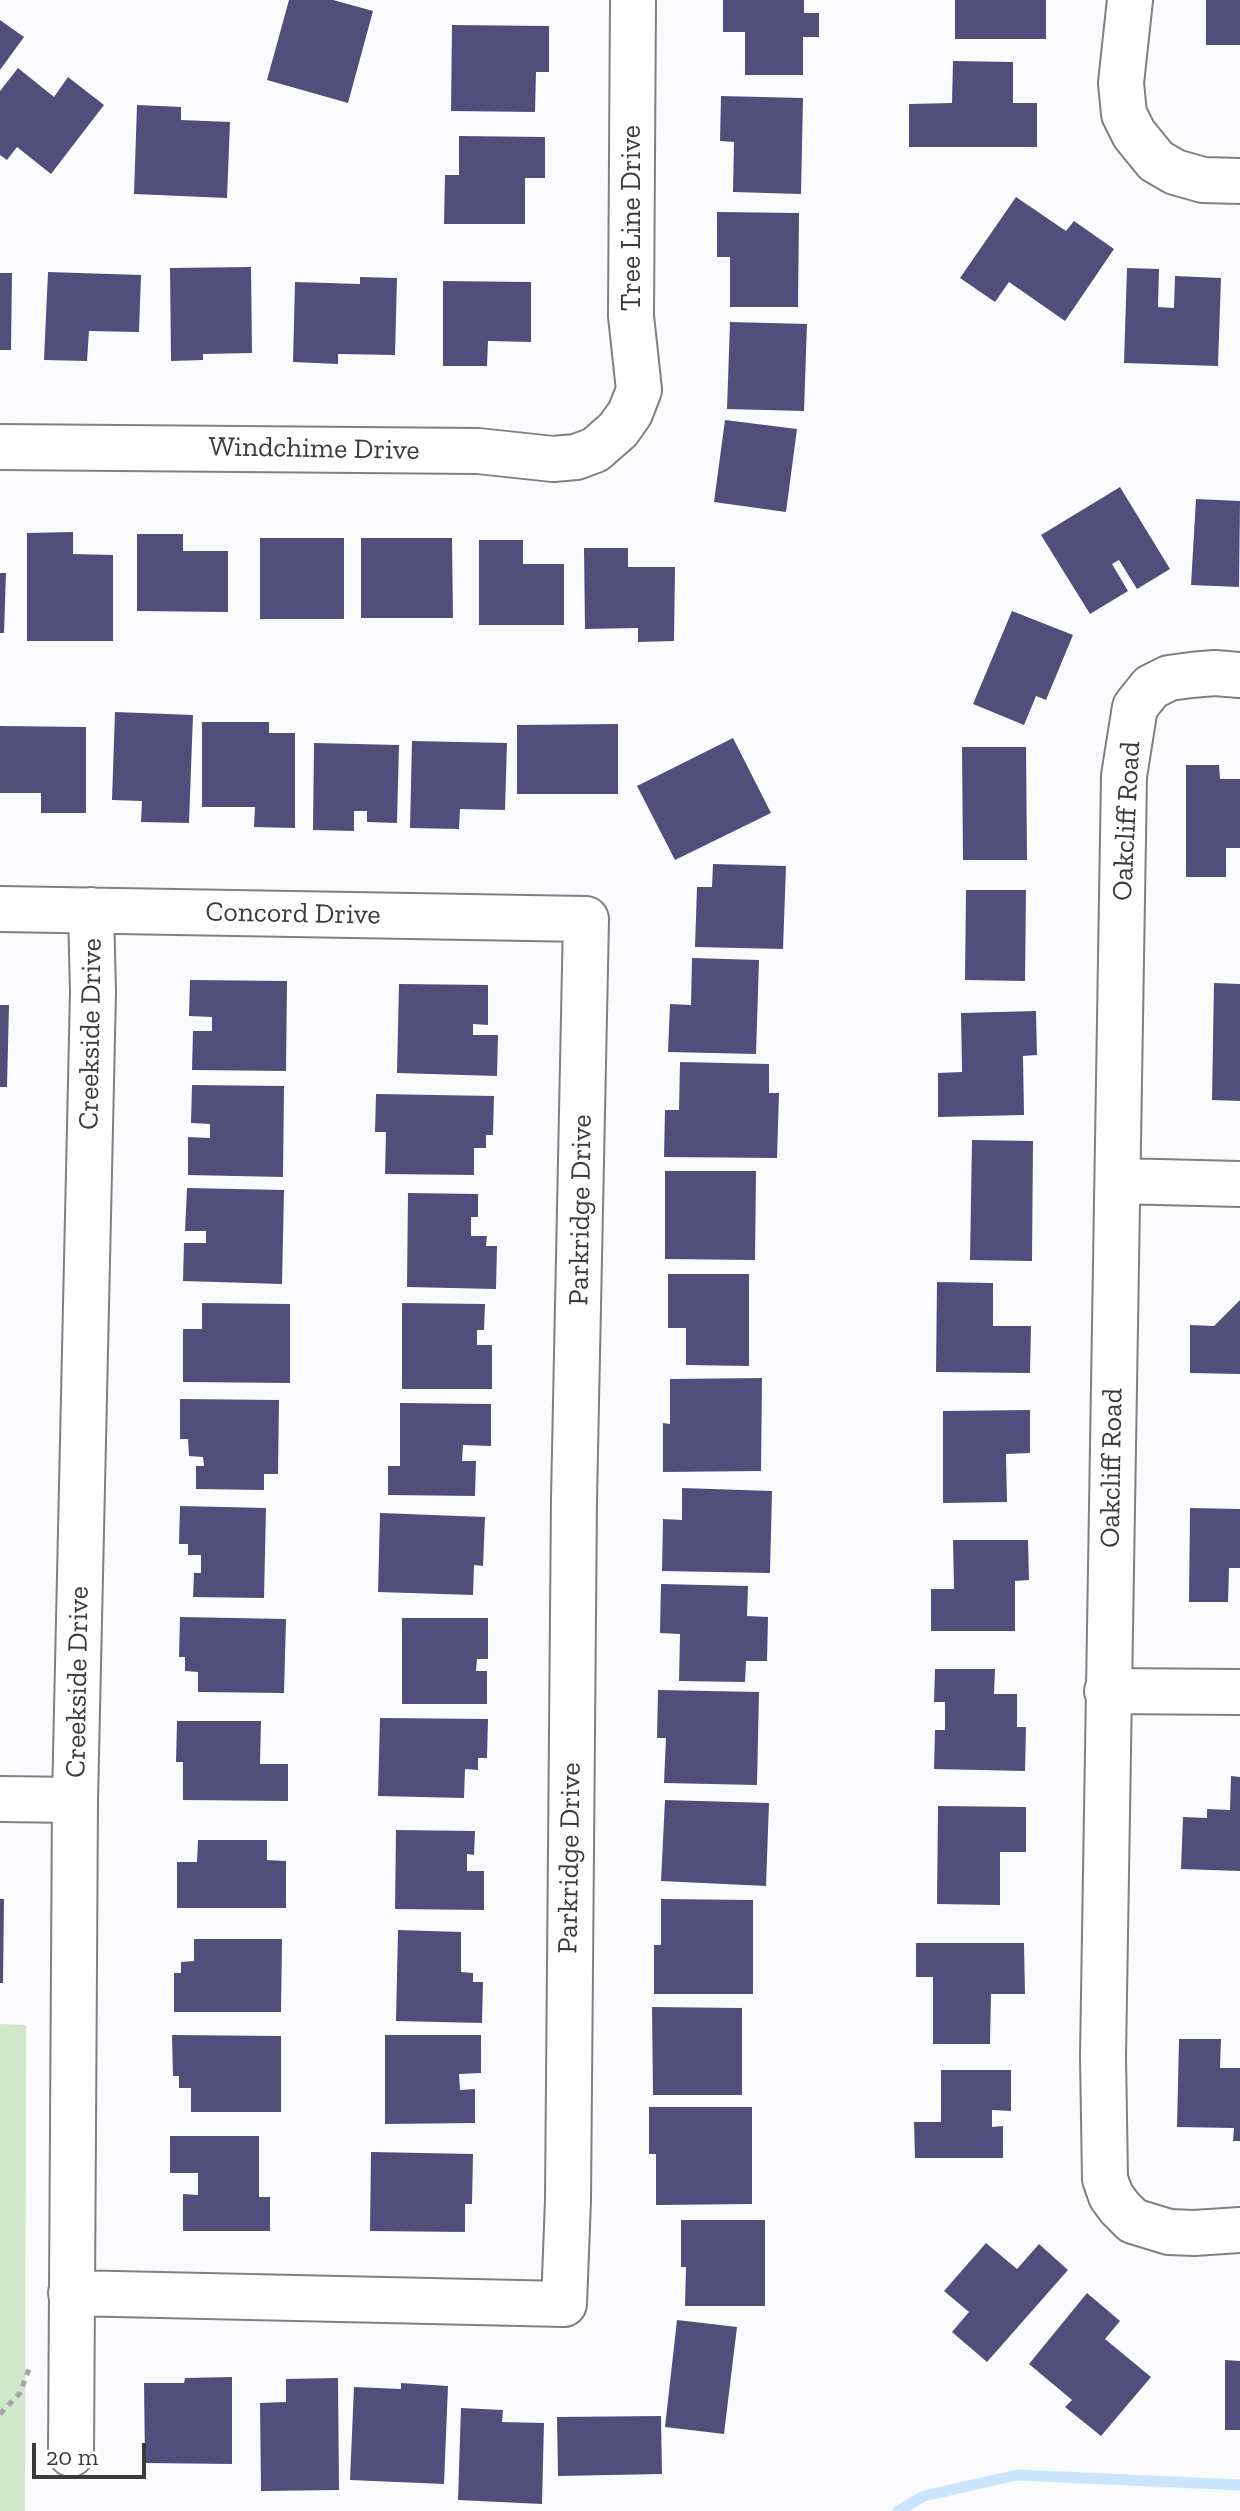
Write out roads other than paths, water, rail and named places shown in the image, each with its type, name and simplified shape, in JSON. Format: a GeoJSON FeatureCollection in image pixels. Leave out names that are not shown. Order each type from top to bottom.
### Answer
{"type":"FeatureCollection","features":[{"type":"Feature","properties":{"kind":"street","name":"Tree Line Drive"},"geometry":{"type":"LineString","coordinates":[[618,430],[630,413],[639,390],[631,316],[633,0]]}},
{"type":"Feature","properties":{"kind":"street"},"geometry":{"type":"LineString","coordinates":[[1130,0],[1121,83],[1124,114],[1134,134],[1156,161],[1175,172],[1203,180],[1240,181]]}},
{"type":"Feature","properties":{"kind":"street","name":"Windchime Drive"},"geometry":{"type":"LineString","coordinates":[[0,447],[478,451],[553,459],[576,457],[595,450],[618,430]]}},
{"type":"Feature","properties":{"kind":"street","name":"Oakcliff Road"},"geometry":{"type":"LineString","coordinates":[[1240,675],[1215,673],[1169,678],[1151,687],[1135,707],[1124,776],[1103,2056],[1105,2179],[1111,2196],[1133,2221],[1169,2232],[1240,2230]]}},
{"type":"Feature","properties":{"kind":"street","name":"Concord Drive"},"geometry":{"type":"LineString","coordinates":[[0,909],[586,919]]}},
{"type":"Feature","properties":{"kind":"street","name":"Creekside Drive"},"geometry":{"type":"LineString","coordinates":[[71,2454],[75,1800],[93,992],[91,910]]}},
{"type":"Feature","properties":{"kind":"street","name":"Parkridge Drive"},"geometry":{"type":"LineString","coordinates":[[71,2293],[564,2304],[568,2200],[574,1483],[586,919]]}},
{"type":"Feature","properties":{"kind":"street"},"geometry":{"type":"LineString","coordinates":[[1118,1181],[1240,1184]]}},
{"type":"Feature","properties":{"kind":"street"},"geometry":{"type":"LineString","coordinates":[[1107,1691],[1240,1692]]}},
{"type":"Feature","properties":{"kind":"street"},"geometry":{"type":"LineString","coordinates":[[0,1799],[75,1800]]}},
{"type":"Feature","properties":{"kind":"waterway"},"geometry":{"type":"LineString","coordinates":[[898,2511],[924,2496],[1017,2475],[1240,2485]]}}]}
